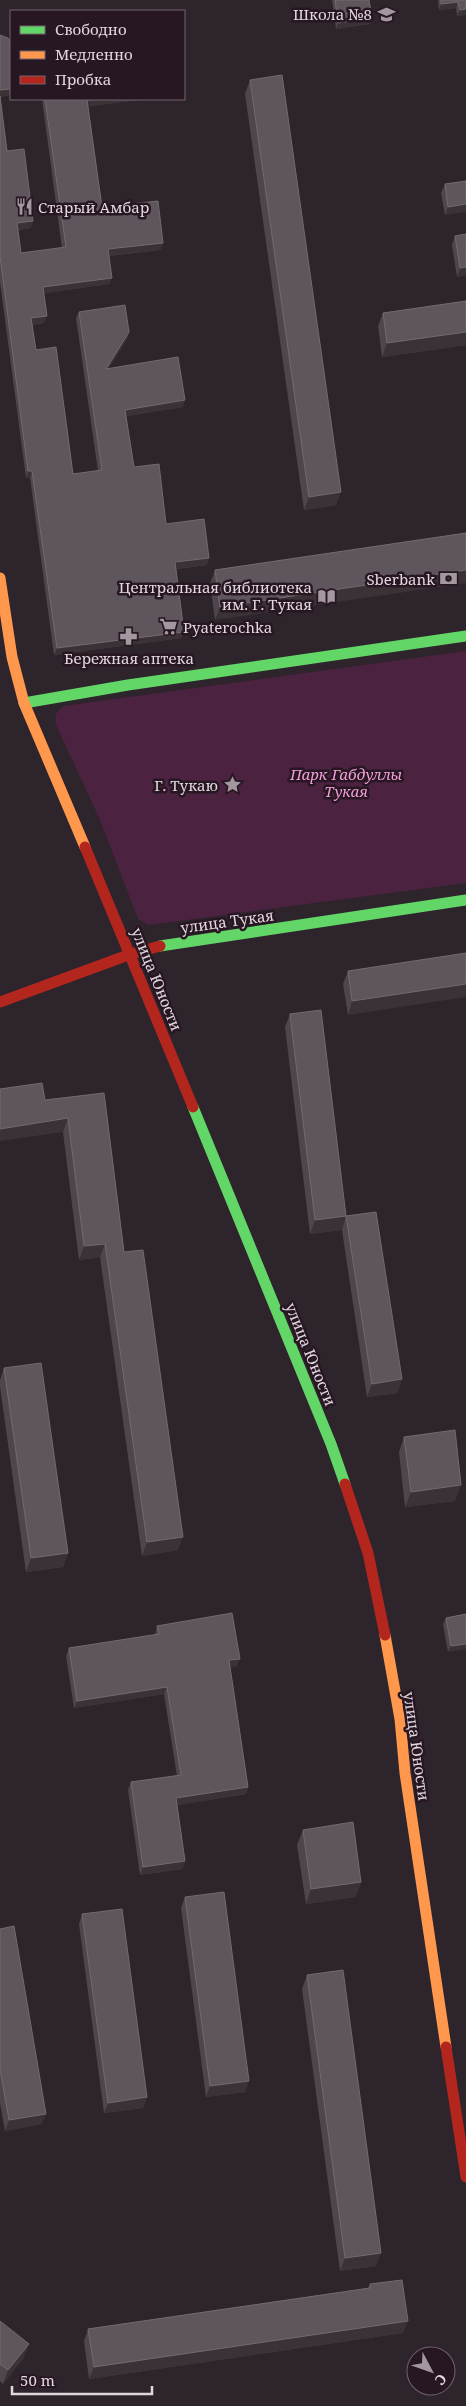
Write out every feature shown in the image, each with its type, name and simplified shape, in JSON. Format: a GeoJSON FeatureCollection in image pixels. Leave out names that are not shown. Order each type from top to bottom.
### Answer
{"type":"FeatureCollection","features":[{"type":"Feature","properties":{"kind":"street","name":"улица Юности"},"geometry":{"type":"LineString","coordinates":[[0,578],[12,657],[24,703],[131,954],[331,1444],[368,1553],[400,1719],[405,1773],[466,2177]]}},
{"type":"Feature","properties":{"kind":"street"},"geometry":{"type":"LineString","coordinates":[[24,703],[128,685],[466,636]]}},
{"type":"Feature","properties":{"kind":"street","name":"улица Тукая"},"geometry":{"type":"LineString","coordinates":[[0,1002],[131,954],[174,943],[466,900]]}},
{"type":"Feature","properties":{"kind":"green space","name":"Парк Габдуллы Тукая"},"geometry":{"type":"Polygon","coordinates":[[[466,651],[466,883],[149,925],[138,919],[100,820],[56,725],[56,714],[63,706],[466,651]]]}},
{"type":"Feature","properties":{"kind":"building"},"geometry":{"type":"Polygon","coordinates":[[[335,0],[369,0],[372,18],[338,23],[335,0]]]}},
{"type":"Feature","properties":{"kind":"building"},"geometry":{"type":"Polygon","coordinates":[[[441,0],[466,0],[466,9],[460,10],[458,2],[441,4],[441,0]]]}},
{"type":"Feature","properties":{"kind":"building"},"geometry":{"type":"Polygon","coordinates":[[[0,35],[8,38],[10,42],[10,89],[0,90],[0,35]]]}},
{"type":"Feature","properties":{"kind":"building"},"geometry":{"type":"Polygon","coordinates":[[[282,75],[341,492],[309,497],[250,80],[282,75]]]}},
{"type":"Feature","properties":{"kind":"building"},"geometry":{"type":"Polygon","coordinates":[[[0,96],[7,151],[24,149],[33,221],[17,223],[21,253],[66,247],[45,100],[87,100],[102,207],[158,201],[163,243],[108,249],[112,278],[43,287],[47,316],[31,318],[36,350],[56,347],[73,474],[102,470],[79,312],[125,305],[129,332],[106,369],[178,357],[185,400],[125,410],[134,467],[159,464],[166,524],[204,519],[209,558],[175,562],[184,632],[57,648],[32,471],[28,471],[0,256],[0,96]]]}},
{"type":"Feature","properties":{"kind":"building"},"geometry":{"type":"Polygon","coordinates":[[[466,181],[466,204],[448,207],[445,184],[466,181]]]}},
{"type":"Feature","properties":{"kind":"building"},"geometry":{"type":"Polygon","coordinates":[[[466,234],[466,267],[460,268],[455,236],[466,234]]]}},
{"type":"Feature","properties":{"kind":"building"},"geometry":{"type":"Polygon","coordinates":[[[466,301],[466,332],[387,343],[383,313],[466,301]]]}},
{"type":"Feature","properties":{"kind":"building"},"geometry":{"type":"Polygon","coordinates":[[[466,533],[466,570],[220,607],[215,570],[466,533]]]}},
{"type":"Feature","properties":{"kind":"building"},"geometry":{"type":"Polygon","coordinates":[[[466,953],[466,984],[352,1001],[348,971],[466,953]]]}},
{"type":"Feature","properties":{"kind":"building"},"geometry":{"type":"Polygon","coordinates":[[[321,1010],[346,1216],[315,1220],[290,1014],[321,1010]]]}},
{"type":"Feature","properties":{"kind":"building"},"geometry":{"type":"Polygon","coordinates":[[[42,1083],[45,1100],[104,1093],[124,1252],[143,1250],[183,1537],[147,1542],[105,1244],[84,1246],[68,1118],[0,1129],[0,1089],[42,1083]]]}},
{"type":"Feature","properties":{"kind":"building"},"geometry":{"type":"Polygon","coordinates":[[[376,1212],[402,1379],[372,1384],[346,1216],[376,1212]]]}},
{"type":"Feature","properties":{"kind":"building"},"geometry":{"type":"Polygon","coordinates":[[[41,1363],[68,1553],[31,1558],[4,1368],[41,1363]]]}},
{"type":"Feature","properties":{"kind":"building"},"geometry":{"type":"Polygon","coordinates":[[[455,1430],[461,1485],[411,1492],[404,1437],[455,1430]]]}},
{"type":"Feature","properties":{"kind":"building"},"geometry":{"type":"Polygon","coordinates":[[[232,1613],[240,1659],[229,1660],[248,1787],[176,1798],[185,1861],[143,1867],[131,1782],[181,1775],[167,1687],[77,1701],[69,1648],[159,1634],[157,1626],[232,1613]]]}},
{"type":"Feature","properties":{"kind":"building"},"geometry":{"type":"Polygon","coordinates":[[[466,1614],[466,1644],[451,1646],[446,1618],[466,1614]]]}},
{"type":"Feature","properties":{"kind":"building"},"geometry":{"type":"Polygon","coordinates":[[[353,1822],[361,1882],[311,1889],[303,1830],[353,1822]]]}},
{"type":"Feature","properties":{"kind":"building"},"geometry":{"type":"Polygon","coordinates":[[[224,1892],[249,2081],[210,2086],[185,1897],[224,1892]]]}},
{"type":"Feature","properties":{"kind":"building"},"geometry":{"type":"Polygon","coordinates":[[[122,1909],[147,2097],[108,2103],[82,1914],[122,1909]]]}},
{"type":"Feature","properties":{"kind":"building"},"geometry":{"type":"Polygon","coordinates":[[[14,1926],[46,2114],[9,2120],[0,2069],[0,1929],[14,1926]]]}},
{"type":"Feature","properties":{"kind":"building"},"geometry":{"type":"Polygon","coordinates":[[[343,1970],[381,2253],[345,2258],[307,1975],[343,1970]]]}},
{"type":"Feature","properties":{"kind":"building"},"geometry":{"type":"Polygon","coordinates":[[[402,2280],[408,2321],[94,2367],[88,2329],[370,2288],[370,2284],[402,2280]]]}},
{"type":"Feature","properties":{"kind":"building"},"geometry":{"type":"Polygon","coordinates":[[[0,2321],[29,2344],[8,2370],[0,2364],[0,2321]]]}},
{"type":"Feature","properties":{"kind":"traffic: fast"},"geometry":{"type":"LineString","coordinates":[[24,703],[128,685],[466,636]]}},
{"type":"Feature","properties":{"kind":"traffic: fast"},"geometry":{"type":"LineString","coordinates":[[160,946],[466,900]]}},
{"type":"Feature","properties":{"kind":"traffic: fast"},"geometry":{"type":"LineString","coordinates":[[193,1107],[331,1444],[345,1484]]}},
{"type":"Feature","properties":{"kind":"traffic: slow"},"geometry":{"type":"LineString","coordinates":[[0,578],[12,657],[24,703],[85,847]]}},
{"type":"Feature","properties":{"kind":"traffic: slow"},"geometry":{"type":"LineString","coordinates":[[385,1635],[400,1719],[405,1773],[446,2047]]}},
{"type":"Feature","properties":{"kind":"traffic: jam"},"geometry":{"type":"LineString","coordinates":[[85,847],[193,1107]]}},
{"type":"Feature","properties":{"kind":"traffic: jam"},"geometry":{"type":"LineString","coordinates":[[0,1002],[131,954],[160,946]]}},
{"type":"Feature","properties":{"kind":"traffic: jam"},"geometry":{"type":"LineString","coordinates":[[345,1484],[368,1553],[385,1635]]}},
{"type":"Feature","properties":{"kind":"traffic: jam"},"geometry":{"type":"LineString","coordinates":[[446,2047],[466,2177]]}},
{"type":"Feature","properties":{"kind":"place","name":"Школа №8"},"geometry":{"type":"Point","coordinates":[386,14]}},
{"type":"Feature","properties":{"kind":"place","name":"Старый Амбар"},"geometry":{"type":"Point","coordinates":[24,207]}},
{"type":"Feature","properties":{"kind":"place","name":"Sberbank"},"geometry":{"type":"Point","coordinates":[449,579]}},
{"type":"Feature","properties":{"kind":"place","name":"Центральная библиотека им. Г. Тукая"},"geometry":{"type":"Point","coordinates":[326,596]}},
{"type":"Feature","properties":{"kind":"place","name":"Pyaterochka"},"geometry":{"type":"Point","coordinates":[169,627]}},
{"type":"Feature","properties":{"kind":"place","name":"Бережная аптека"},"geometry":{"type":"Point","coordinates":[129,637]}},
{"type":"Feature","properties":{"kind":"place","name":"Г. Тукаю"},"geometry":{"type":"Point","coordinates":[232,785]}}]}
